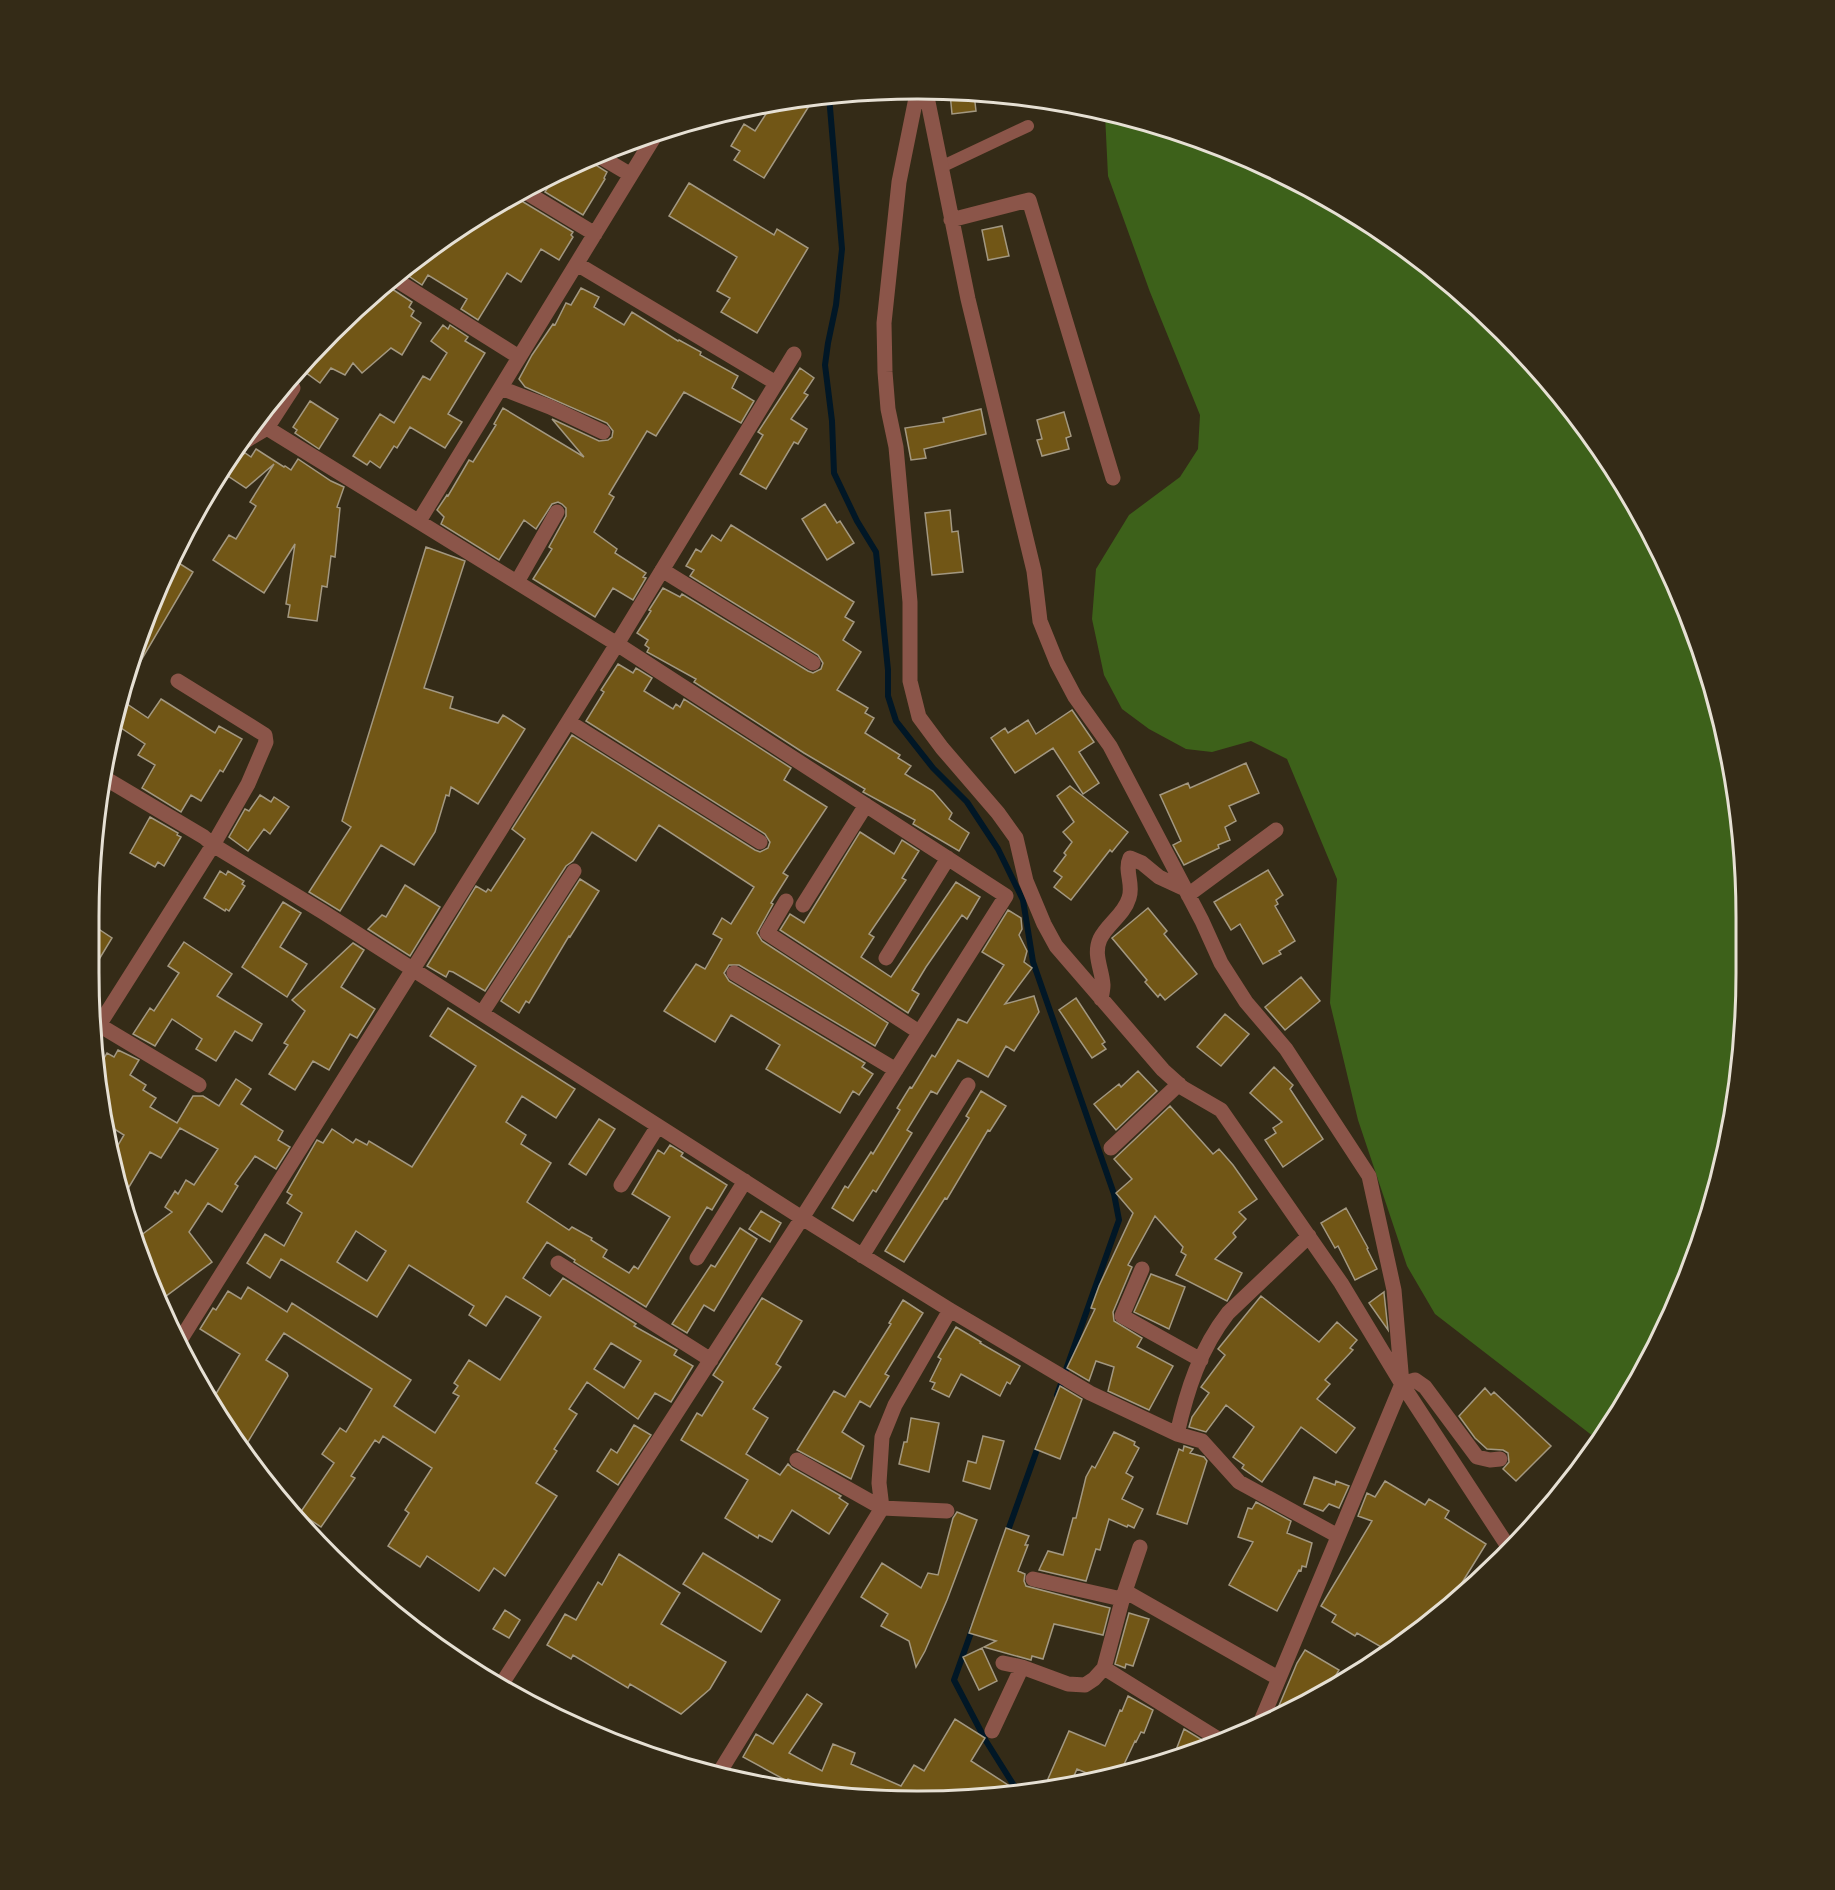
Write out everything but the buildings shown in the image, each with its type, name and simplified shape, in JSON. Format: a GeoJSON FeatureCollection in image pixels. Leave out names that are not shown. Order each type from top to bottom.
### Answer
{"type":"FeatureCollection","features":[{"type":"Feature","properties":{"kind":"street"},"geometry":{"type":"LineString","coordinates":[[917,99],[899,182],[884,322],[887,390],[896,447],[910,603],[910,681],[919,717],[1016,838],[1026,881],[1056,946],[1163,1070],[1179,1084],[1221,1110],[1341,1283],[1402,1384],[1505,1542]]}},
{"type":"Feature","properties":{"kind":"street"},"geometry":{"type":"LineString","coordinates":[[927,99],[951,220],[1034,571],[1040,621],[1057,663],[1075,697],[1110,746],[1187,892],[1221,963],[1246,1002],[1286,1048],[1369,1176],[1394,1290],[1402,1384],[1264,1714]]}},
{"type":"Feature","properties":{"kind":"street"},"geometry":{"type":"LineString","coordinates":[[419,521],[650,143]]}},
{"type":"Feature","properties":{"kind":"street"},"geometry":{"type":"LineString","coordinates":[[606,160],[631,175]]}},
{"type":"Feature","properties":{"kind":"street"},"geometry":{"type":"LineString","coordinates":[[532,196],[595,234]]}},
{"type":"Feature","properties":{"kind":"street"},"geometry":{"type":"LineString","coordinates":[[951,220],[1029,200],[1113,478]]}},
{"type":"Feature","properties":{"kind":"street"},"geometry":{"type":"LineString","coordinates":[[577,264],[776,383]]}},
{"type":"Feature","properties":{"kind":"street"},"geometry":{"type":"LineString","coordinates":[[401,283],[519,357]]}},
{"type":"Feature","properties":{"kind":"street"},"geometry":{"type":"LineString","coordinates":[[184,1336],[569,722],[794,354]]}},
{"type":"Feature","properties":{"kind":"street"},"geometry":{"type":"LineString","coordinates":[[501,388],[550,407],[603,432]]}},
{"type":"Feature","properties":{"kind":"street"},"geometry":{"type":"LineString","coordinates":[[258,434],[267,428],[290,392]]}},
{"type":"Feature","properties":{"kind":"street"},"geometry":{"type":"LineString","coordinates":[[267,428],[617,644],[1006,896]]}},
{"type":"Feature","properties":{"kind":"street"},"geometry":{"type":"LineString","coordinates":[[517,582],[557,512]]}},
{"type":"Feature","properties":{"kind":"street"},"geometry":{"type":"LineString","coordinates":[[662,570],[813,663]]}},
{"type":"Feature","properties":{"kind":"street"},"geometry":{"type":"LineString","coordinates":[[101,1023],[213,845],[248,784],[266,742],[265,735],[178,681]]}},
{"type":"Feature","properties":{"kind":"street"},"geometry":{"type":"LineString","coordinates":[[569,722],[760,842]]}},
{"type":"Feature","properties":{"kind":"street"},"geometry":{"type":"LineString","coordinates":[[111,782],[323,912],[862,1256],[1090,1394],[1177,1434],[1202,1441],[1239,1482],[1338,1536]]}},
{"type":"Feature","properties":{"kind":"street"},"geometry":{"type":"LineString","coordinates":[[803,905],[866,805]]}},
{"type":"Feature","properties":{"kind":"street"},"geometry":{"type":"LineString","coordinates":[[1187,892],[1276,830]]}},
{"type":"Feature","properties":{"kind":"street"},"geometry":{"type":"LineString","coordinates":[[886,958],[948,858]]}},
{"type":"Feature","properties":{"kind":"street"},"geometry":{"type":"LineString","coordinates":[[1101,999],[1103,985],[1096,951],[1100,939],[1124,910],[1129,900],[1132,888],[1126,866],[1130,858],[1142,863],[1159,877],[1187,892]]}},
{"type":"Feature","properties":{"kind":"street"},"geometry":{"type":"LineString","coordinates":[[482,1013],[574,871]]}},
{"type":"Feature","properties":{"kind":"street"},"geometry":{"type":"LineString","coordinates":[[505,1679],[1006,896],[1026,881]]}},
{"type":"Feature","properties":{"kind":"street"},"geometry":{"type":"LineString","coordinates":[[786,901],[767,933],[919,1032]]}},
{"type":"Feature","properties":{"kind":"street"},"geometry":{"type":"LineString","coordinates":[[734,973],[896,1070]]}},
{"type":"Feature","properties":{"kind":"street"},"geometry":{"type":"LineString","coordinates":[[102,1031],[199,1084]]}},
{"type":"Feature","properties":{"kind":"street"},"geometry":{"type":"LineString","coordinates":[[1111,1148],[1179,1084]]}},
{"type":"Feature","properties":{"kind":"street"},"geometry":{"type":"LineString","coordinates":[[862,1256],[968,1085]]}},
{"type":"Feature","properties":{"kind":"street"},"geometry":{"type":"LineString","coordinates":[[621,1185],[658,1126]]}},
{"type":"Feature","properties":{"kind":"street"},"geometry":{"type":"LineString","coordinates":[[697,1258],[745,1181]]}},
{"type":"Feature","properties":{"kind":"street"},"geometry":{"type":"LineString","coordinates":[[1177,1434],[1188,1389],[1218,1326],[1228,1313],[1309,1236]]}},
{"type":"Feature","properties":{"kind":"street"},"geometry":{"type":"LineString","coordinates":[[558,1263],[711,1360]]}},
{"type":"Feature","properties":{"kind":"street"},"geometry":{"type":"LineString","coordinates":[[1142,1269],[1122,1316],[1201,1360]]}},
{"type":"Feature","properties":{"kind":"street"},"geometry":{"type":"LineString","coordinates":[[723,1767],[882,1508],[879,1483],[882,1437],[895,1405],[950,1310]]}},
{"type":"Feature","properties":{"kind":"street"},"geometry":{"type":"LineString","coordinates":[[1402,1384],[1415,1380],[1425,1387],[1477,1457],[1490,1460],[1500,1459]]}},
{"type":"Feature","properties":{"kind":"street"},"geometry":{"type":"LineString","coordinates":[[797,1460],[882,1508],[946,1511]]}},
{"type":"Feature","properties":{"kind":"street"},"geometry":{"type":"LineString","coordinates":[[1003,1663],[1078,1686],[1094,1679],[1104,1668],[1123,1597],[1140,1547]]}},
{"type":"Feature","properties":{"kind":"street"},"geometry":{"type":"LineString","coordinates":[[1033,1579],[1118,1598],[1130,1594],[1278,1678]]}},
{"type":"Feature","properties":{"kind":"street"},"geometry":{"type":"LineString","coordinates":[[992,1731],[1022,1667]]}},
{"type":"Feature","properties":{"kind":"street"},"geometry":{"type":"LineString","coordinates":[[1104,1668],[1214,1736]]}},
{"type":"Feature","properties":{"kind":"lane"},"geometry":{"type":"LineString","coordinates":[[941,167],[1028,126]]}},
{"type":"Feature","properties":{"kind":"green space"},"geometry":{"type":"Polygon","coordinates":[[[1105,122],[1181,142],[1280,183],[1372,237],[1416,268],[1496,339],[1567,419],[1626,508],[1652,555],[1674,604],[1693,654],[1708,706],[1729,811],[1734,864],[1736,972],[1729,1079],[1708,1184],[1693,1236],[1674,1286],[1652,1335],[1592,1435],[1435,1314],[1407,1266],[1358,1120],[1330,1003],[1337,879],[1287,759],[1251,741],[1212,752],[1186,749],[1149,729],[1122,709],[1104,675],[1092,619],[1096,569],[1129,515],[1180,477],[1198,449],[1200,415],[1150,292],[1108,176],[1105,122]]]}},
{"type":"Feature","properties":{"kind":"waterway"},"geometry":{"type":"LineString","coordinates":[[830,104],[842,249],[836,305],[825,365],[832,421],[834,473],[857,521],[876,552],[888,670],[888,696],[896,721],[933,768],[967,802],[998,849],[1023,900],[1033,962],[1114,1194],[1119,1220],[1057,1395]]}},
{"type":"Feature","properties":{"kind":"waterway"},"geometry":{"type":"LineString","coordinates":[[1006,1536],[1039,1444]]}},
{"type":"Feature","properties":{"kind":"waterway"},"geometry":{"type":"LineString","coordinates":[[973,1627],[954,1680],[986,1741],[1014,1785]]}}]}
